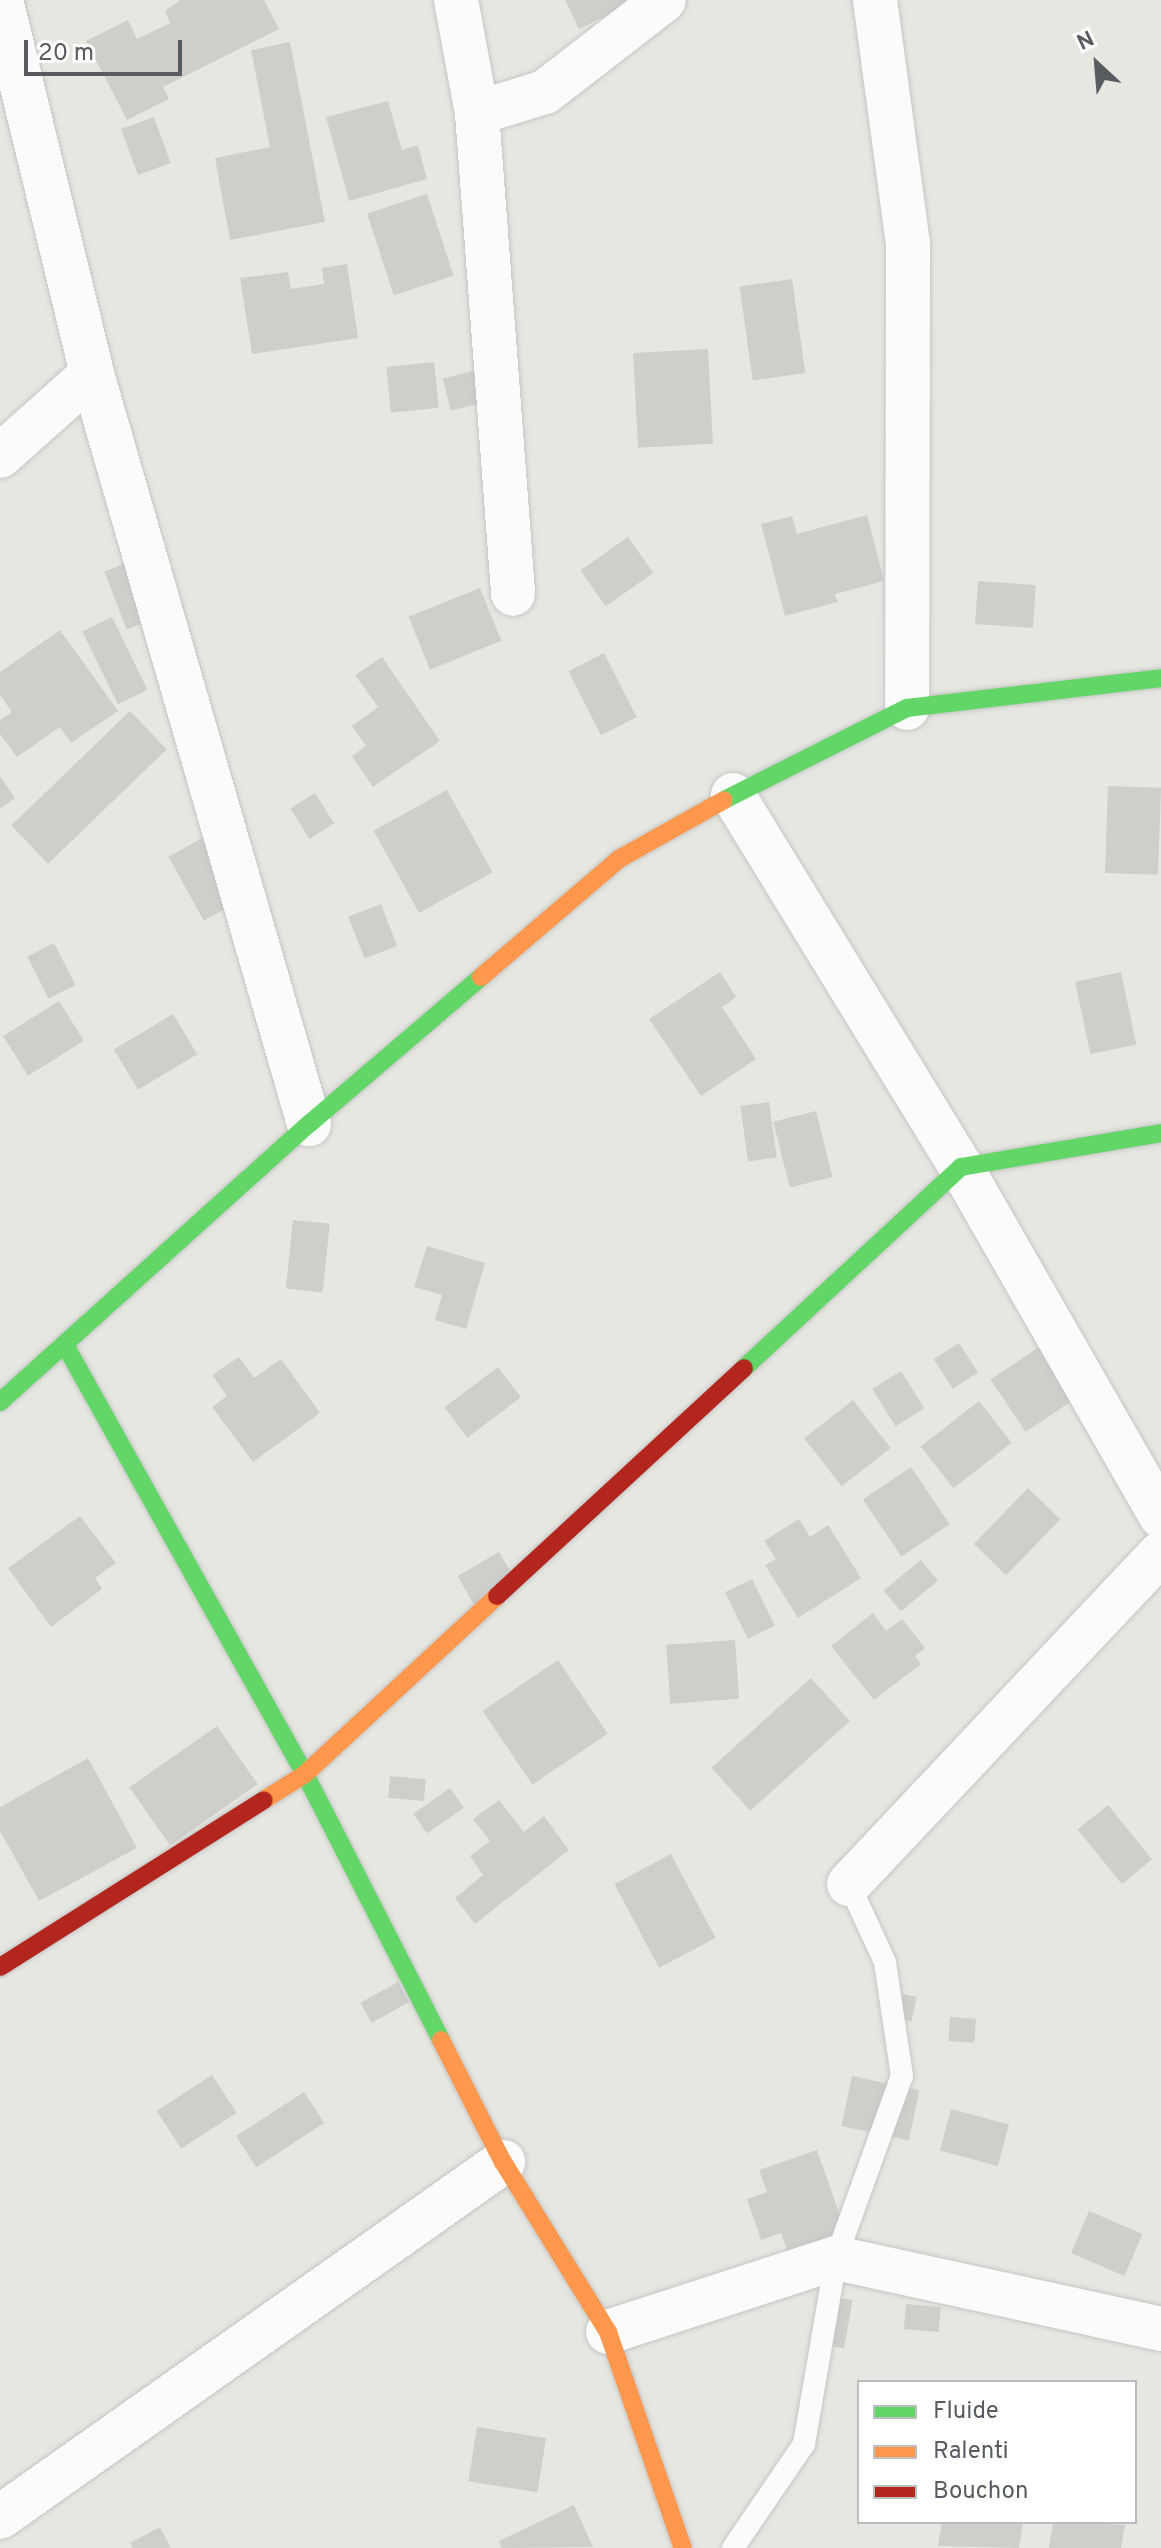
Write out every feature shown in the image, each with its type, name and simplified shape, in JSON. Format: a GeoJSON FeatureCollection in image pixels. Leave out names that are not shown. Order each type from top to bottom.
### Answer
{"type":"FeatureCollection","features":[{"type":"Feature","properties":{"kind":"street"},"geometry":{"type":"LineString","coordinates":[[1,0],[92,374],[309,1124]]}},
{"type":"Feature","properties":{"kind":"street"},"geometry":{"type":"LineString","coordinates":[[456,0],[477,113],[513,594]]}},
{"type":"Feature","properties":{"kind":"street"},"geometry":{"type":"LineString","coordinates":[[477,113],[545,92],[664,0]]}},
{"type":"Feature","properties":{"kind":"street"},"geometry":{"type":"LineString","coordinates":[[875,0],[908,244],[907,708]]}},
{"type":"Feature","properties":{"kind":"street"},"geometry":{"type":"LineString","coordinates":[[0,456],[92,374]]}},
{"type":"Feature","properties":{"kind":"street"},"geometry":{"type":"LineString","coordinates":[[3,1391],[65,1345],[309,1124],[619,859],[733,795],[907,708],[1161,678]]}},
{"type":"Feature","properties":{"kind":"street"},"geometry":{"type":"LineString","coordinates":[[733,795],[961,1167],[1161,1516]]}},
{"type":"Feature","properties":{"kind":"street"},"geometry":{"type":"LineString","coordinates":[[0,1967],[305,1774],[961,1167],[1161,1133]]}},
{"type":"Feature","properties":{"kind":"street"},"geometry":{"type":"LineString","coordinates":[[65,1345],[305,1774],[503,2162],[608,2332],[683,2548]]}},
{"type":"Feature","properties":{"kind":"street"},"geometry":{"type":"LineString","coordinates":[[849,1884],[1161,1553]]}},
{"type":"Feature","properties":{"kind":"street"},"geometry":{"type":"LineString","coordinates":[[0,2517],[503,2162]]}},
{"type":"Feature","properties":{"kind":"street"},"geometry":{"type":"LineString","coordinates":[[608,2332],[836,2258],[1161,2329]]}},
{"type":"Feature","properties":{"kind":"lane"},"geometry":{"type":"LineString","coordinates":[[733,2548],[804,2444],[836,2258],[902,2076],[885,1962],[849,1884]]}},
{"type":"Feature","properties":{"kind":"building"},"geometry":{"type":"Polygon","coordinates":[[[180,0],[264,0],[279,29],[163,87],[169,99],[127,120],[86,41],[128,20],[137,39],[170,23],[165,11],[180,0]]]}},
{"type":"Feature","properties":{"kind":"building"},"geometry":{"type":"Polygon","coordinates":[[[565,0],[638,0],[579,29],[565,0]]]}},
{"type":"Feature","properties":{"kind":"building"},"geometry":{"type":"Polygon","coordinates":[[[290,42],[325,222],[230,240],[215,158],[270,147],[251,50],[290,42]]]}},
{"type":"Feature","properties":{"kind":"building"},"geometry":{"type":"Polygon","coordinates":[[[388,101],[402,150],[418,145],[427,179],[349,201],[326,117],[388,101]]]}},
{"type":"Feature","properties":{"kind":"building"},"geometry":{"type":"Polygon","coordinates":[[[154,117],[171,163],[138,175],[121,129],[154,117]]]}},
{"type":"Feature","properties":{"kind":"building"},"geometry":{"type":"Polygon","coordinates":[[[427,194],[454,276],[394,295],[367,213],[427,194]]]}},
{"type":"Feature","properties":{"kind":"building"},"geometry":{"type":"Polygon","coordinates":[[[347,264],[358,338],[252,354],[240,278],[288,272],[291,289],[324,284],[322,268],[347,264]]]}},
{"type":"Feature","properties":{"kind":"building"},"geometry":{"type":"Polygon","coordinates":[[[792,279],[805,373],[753,380],[740,286],[792,279]]]}},
{"type":"Feature","properties":{"kind":"building"},"geometry":{"type":"Polygon","coordinates":[[[708,349],[713,444],[638,448],[633,353],[708,349]]]}},
{"type":"Feature","properties":{"kind":"building"},"geometry":{"type":"Polygon","coordinates":[[[434,362],[439,408],[391,413],[386,367],[434,362]]]}},
{"type":"Feature","properties":{"kind":"building"},"geometry":{"type":"Polygon","coordinates":[[[501,364],[509,396],[451,411],[443,379],[501,364]]]}},
{"type":"Feature","properties":{"kind":"building"},"geometry":{"type":"Polygon","coordinates":[[[867,515],[884,581],[835,594],[838,602],[785,616],[761,524],[792,516],[797,534],[867,515]]]}},
{"type":"Feature","properties":{"kind":"building"},"geometry":{"type":"Polygon","coordinates":[[[628,537],[653,573],[606,606],[580,570],[628,537]]]}},
{"type":"Feature","properties":{"kind":"building"},"geometry":{"type":"Polygon","coordinates":[[[137,559],[159,617],[127,629],[104,572],[137,559]]]}},
{"type":"Feature","properties":{"kind":"building"},"geometry":{"type":"Polygon","coordinates":[[[978,581],[1036,585],[1033,628],[975,624],[978,581]]]}},
{"type":"Feature","properties":{"kind":"building"},"geometry":{"type":"Polygon","coordinates":[[[480,588],[501,641],[430,670],[409,617],[480,588]]]}},
{"type":"Feature","properties":{"kind":"building"},"geometry":{"type":"Polygon","coordinates":[[[112,617],[148,690],[118,704],[82,631],[112,617]]]}},
{"type":"Feature","properties":{"kind":"building"},"geometry":{"type":"Polygon","coordinates":[[[60,630],[118,711],[71,743],[60,727],[17,757],[0,734],[0,720],[12,712],[0,695],[0,672],[60,630]]]}},
{"type":"Feature","properties":{"kind":"building"},"geometry":{"type":"Polygon","coordinates":[[[604,653],[637,717],[601,735],[568,671],[604,653]]]}},
{"type":"Feature","properties":{"kind":"building"},"geometry":{"type":"Polygon","coordinates":[[[382,657],[440,741],[373,787],[352,756],[366,746],[352,726],[378,707],[355,675],[382,657]]]}},
{"type":"Feature","properties":{"kind":"building"},"geometry":{"type":"Polygon","coordinates":[[[130,711],[167,749],[48,864],[11,826],[130,711]]]}},
{"type":"Feature","properties":{"kind":"building"},"geometry":{"type":"Polygon","coordinates":[[[0,776],[15,798],[0,809],[0,776]]]}},
{"type":"Feature","properties":{"kind":"building"},"geometry":{"type":"Polygon","coordinates":[[[1108,786],[1161,788],[1158,875],[1105,873],[1108,786]]]}},
{"type":"Feature","properties":{"kind":"building"},"geometry":{"type":"Polygon","coordinates":[[[447,790],[493,872],[419,913],[374,831],[447,790]]]}},
{"type":"Feature","properties":{"kind":"building"},"geometry":{"type":"Polygon","coordinates":[[[315,793],[334,824],[309,839],[290,808],[315,793]]]}},
{"type":"Feature","properties":{"kind":"building"},"geometry":{"type":"Polygon","coordinates":[[[206,836],[241,900],[204,921],[168,857],[206,836]]]}},
{"type":"Feature","properties":{"kind":"building"},"geometry":{"type":"Polygon","coordinates":[[[381,904],[397,946],[364,959],[348,917],[381,904]]]}},
{"type":"Feature","properties":{"kind":"building"},"geometry":{"type":"Polygon","coordinates":[[[54,943],[75,985],[49,998],[27,957],[54,943]]]}},
{"type":"Feature","properties":{"kind":"building"},"geometry":{"type":"Polygon","coordinates":[[[720,972],[736,997],[722,1007],[756,1059],[701,1096],[649,1019],[720,972]]]}},
{"type":"Feature","properties":{"kind":"building"},"geometry":{"type":"Polygon","coordinates":[[[1121,972],[1136,1044],[1090,1054],[1075,982],[1121,972]]]}},
{"type":"Feature","properties":{"kind":"building"},"geometry":{"type":"Polygon","coordinates":[[[59,1001],[84,1041],[28,1076],[3,1036],[59,1001]]]}},
{"type":"Feature","properties":{"kind":"building"},"geometry":{"type":"Polygon","coordinates":[[[173,1014],[197,1054],[138,1090],[114,1050],[173,1014]]]}},
{"type":"Feature","properties":{"kind":"building"},"geometry":{"type":"Polygon","coordinates":[[[769,1102],[777,1157],[748,1161],[740,1106],[769,1102]]]}},
{"type":"Feature","properties":{"kind":"building"},"geometry":{"type":"Polygon","coordinates":[[[816,1111],[832,1177],[790,1188],[773,1122],[816,1111]]]}},
{"type":"Feature","properties":{"kind":"building"},"geometry":{"type":"Polygon","coordinates":[[[293,1220],[330,1224],[323,1292],[286,1289],[293,1220]]]}},
{"type":"Feature","properties":{"kind":"building"},"geometry":{"type":"Polygon","coordinates":[[[427,1246],[485,1263],[466,1329],[435,1320],[442,1295],[414,1287],[427,1246]]]}},
{"type":"Feature","properties":{"kind":"building"},"geometry":{"type":"Polygon","coordinates":[[[1051,1339],[1086,1391],[1026,1432],[990,1380],[1051,1339]]]}},
{"type":"Feature","properties":{"kind":"building"},"geometry":{"type":"Polygon","coordinates":[[[959,1343],[978,1372],[953,1389],[934,1359],[959,1343]]]}},
{"type":"Feature","properties":{"kind":"building"},"geometry":{"type":"Polygon","coordinates":[[[239,1357],[254,1378],[281,1359],[320,1413],[253,1462],[212,1407],[227,1396],[212,1375],[239,1357]]]}},
{"type":"Feature","properties":{"kind":"building"},"geometry":{"type":"Polygon","coordinates":[[[498,1367],[521,1397],[467,1438],[444,1407],[498,1367]]]}},
{"type":"Feature","properties":{"kind":"building"},"geometry":{"type":"Polygon","coordinates":[[[901,1371],[924,1408],[895,1426],[872,1389],[901,1371]]]}},
{"type":"Feature","properties":{"kind":"building"},"geometry":{"type":"Polygon","coordinates":[[[853,1400],[891,1448],[842,1486],[804,1438],[853,1400]]]}},
{"type":"Feature","properties":{"kind":"building"},"geometry":{"type":"Polygon","coordinates":[[[979,1401],[1012,1443],[953,1488],[921,1447],[979,1401]]]}},
{"type":"Feature","properties":{"kind":"building"},"geometry":{"type":"Polygon","coordinates":[[[911,1467],[950,1524],[902,1557],[863,1499],[911,1467]]]}},
{"type":"Feature","properties":{"kind":"building"},"geometry":{"type":"Polygon","coordinates":[[[1028,1488],[1060,1519],[1006,1575],[974,1544],[1028,1488]]]}},
{"type":"Feature","properties":{"kind":"building"},"geometry":{"type":"Polygon","coordinates":[[[80,1516],[116,1563],[95,1578],[102,1589],[51,1627],[8,1568],[80,1516]]]}},
{"type":"Feature","properties":{"kind":"building"},"geometry":{"type":"Polygon","coordinates":[[[799,1519],[810,1537],[828,1525],[861,1578],[798,1618],[765,1565],[776,1559],[764,1541],[799,1519]]]}},
{"type":"Feature","properties":{"kind":"building"},"geometry":{"type":"Polygon","coordinates":[[[499,1552],[517,1583],[475,1607],[457,1576],[499,1552]]]}},
{"type":"Feature","properties":{"kind":"building"},"geometry":{"type":"Polygon","coordinates":[[[921,1560],[938,1581],[901,1611],[884,1590],[921,1560]]]}},
{"type":"Feature","properties":{"kind":"building"},"geometry":{"type":"Polygon","coordinates":[[[752,1579],[775,1626],[748,1639],[725,1592],[752,1579]]]}},
{"type":"Feature","properties":{"kind":"building"},"geometry":{"type":"Polygon","coordinates":[[[873,1613],[886,1631],[902,1619],[925,1648],[915,1656],[921,1664],[874,1700],[831,1646],[873,1613]]]}},
{"type":"Feature","properties":{"kind":"building"},"geometry":{"type":"Polygon","coordinates":[[[735,1640],[739,1699],[670,1704],[666,1645],[735,1640]]]}},
{"type":"Feature","properties":{"kind":"building"},"geometry":{"type":"Polygon","coordinates":[[[558,1660],[608,1734],[532,1785],[483,1711],[558,1660]]]}},
{"type":"Feature","properties":{"kind":"building"},"geometry":{"type":"Polygon","coordinates":[[[811,1678],[850,1721],[750,1811],[711,1768],[811,1678]]]}},
{"type":"Feature","properties":{"kind":"building"},"geometry":{"type":"Polygon","coordinates":[[[217,1726],[258,1784],[170,1846],[129,1787],[217,1726]]]}},
{"type":"Feature","properties":{"kind":"building"},"geometry":{"type":"Polygon","coordinates":[[[88,1758],[137,1848],[39,1901],[0,1831],[0,1807],[88,1758]]]}},
{"type":"Feature","properties":{"kind":"building"},"geometry":{"type":"Polygon","coordinates":[[[390,1776],[426,1779],[424,1801],[388,1798],[390,1776]]]}},
{"type":"Feature","properties":{"kind":"building"},"geometry":{"type":"Polygon","coordinates":[[[450,1788],[464,1808],[427,1833],[413,1814],[450,1788]]]}},
{"type":"Feature","properties":{"kind":"building"},"geometry":{"type":"Polygon","coordinates":[[[499,1800],[524,1832],[544,1816],[569,1850],[475,1924],[455,1898],[483,1875],[470,1856],[490,1841],[473,1819],[499,1800]]]}},
{"type":"Feature","properties":{"kind":"building"},"geometry":{"type":"Polygon","coordinates":[[[1108,1805],[1152,1859],[1122,1884],[1078,1830],[1108,1805]]]}},
{"type":"Feature","properties":{"kind":"building"},"geometry":{"type":"Polygon","coordinates":[[[671,1854],[716,1938],[659,1968],[614,1884],[671,1854]]]}},
{"type":"Feature","properties":{"kind":"building"},"geometry":{"type":"Polygon","coordinates":[[[398,1982],[409,2002],[372,2023],[360,2003],[398,1982]]]}},
{"type":"Feature","properties":{"kind":"building"},"geometry":{"type":"Polygon","coordinates":[[[903,1994],[917,1997],[911,2021],[898,2018],[903,1994]]]}},
{"type":"Feature","properties":{"kind":"building"},"geometry":{"type":"Polygon","coordinates":[[[950,2017],[976,2019],[974,2043],[948,2041],[950,2017]]]}},
{"type":"Feature","properties":{"kind":"building"},"geometry":{"type":"Polygon","coordinates":[[[212,2075],[237,2113],[181,2149],[157,2111],[212,2075]]]}},
{"type":"Feature","properties":{"kind":"building"},"geometry":{"type":"Polygon","coordinates":[[[852,2076],[919,2090],[909,2140],[841,2126],[852,2076]]]}},
{"type":"Feature","properties":{"kind":"building"},"geometry":{"type":"Polygon","coordinates":[[[304,2092],[324,2123],[256,2167],[236,2136],[304,2092]]]}},
{"type":"Feature","properties":{"kind":"building"},"geometry":{"type":"Polygon","coordinates":[[[951,2109],[1009,2125],[998,2166],[940,2151],[951,2109]]]}},
{"type":"Feature","properties":{"kind":"building"},"geometry":{"type":"Polygon","coordinates":[[[817,2150],[846,2233],[788,2253],[781,2233],[761,2240],[747,2199],[767,2192],[759,2170],[817,2150]]]}},
{"type":"Feature","properties":{"kind":"building"},"geometry":{"type":"Polygon","coordinates":[[[1089,2211],[1142,2234],[1124,2276],[1071,2253],[1089,2211]]]}},
{"type":"Feature","properties":{"kind":"building"},"geometry":{"type":"Polygon","coordinates":[[[824,2295],[853,2300],[844,2348],[815,2343],[824,2295]]]}},
{"type":"Feature","properties":{"kind":"building"},"geometry":{"type":"Polygon","coordinates":[[[906,2304],[941,2307],[939,2332],[904,2329],[906,2304]]]}},
{"type":"Feature","properties":{"kind":"building"},"geometry":{"type":"Polygon","coordinates":[[[477,2427],[546,2438],[538,2492],[468,2481],[477,2427]]]}},
{"type":"Feature","properties":{"kind":"building"},"geometry":{"type":"Polygon","coordinates":[[[574,2505],[593,2547],[502,2548],[499,2541],[574,2505]]]}},
{"type":"Feature","properties":{"kind":"building"},"geometry":{"type":"Polygon","coordinates":[[[942,2524],[1023,2524],[1019,2548],[938,2546],[942,2524]]]}},
{"type":"Feature","properties":{"kind":"building"},"geometry":{"type":"Polygon","coordinates":[[[1053,2524],[1125,2525],[1121,2548],[1049,2548],[1053,2524]]]}},
{"type":"Feature","properties":{"kind":"building"},"geometry":{"type":"Polygon","coordinates":[[[160,2527],[171,2548],[133,2548],[130,2543],[160,2527]]]}},
{"type":"Feature","properties":{"kind":"traffic: fast"},"geometry":{"type":"LineString","coordinates":[[724,800],[907,708],[1161,678]]}},
{"type":"Feature","properties":{"kind":"traffic: fast"},"geometry":{"type":"LineString","coordinates":[[0,1402],[309,1124],[481,977]]}},
{"type":"Feature","properties":{"kind":"traffic: fast"},"geometry":{"type":"LineString","coordinates":[[744,1368],[961,1167],[1161,1133]]}},
{"type":"Feature","properties":{"kind":"traffic: fast"},"geometry":{"type":"LineString","coordinates":[[65,1345],[305,1774],[441,2040]]}},
{"type":"Feature","properties":{"kind":"traffic: slow"},"geometry":{"type":"LineString","coordinates":[[481,977],[619,859],[724,800]]}},
{"type":"Feature","properties":{"kind":"traffic: slow"},"geometry":{"type":"LineString","coordinates":[[264,1800],[305,1774],[497,1596]]}},
{"type":"Feature","properties":{"kind":"traffic: slow"},"geometry":{"type":"LineString","coordinates":[[441,2040],[503,2162],[608,2332],[683,2548]]}},
{"type":"Feature","properties":{"kind":"traffic: jam"},"geometry":{"type":"LineString","coordinates":[[497,1596],[744,1368]]}},
{"type":"Feature","properties":{"kind":"traffic: jam"},"geometry":{"type":"LineString","coordinates":[[0,1967],[264,1800]]}}]}
